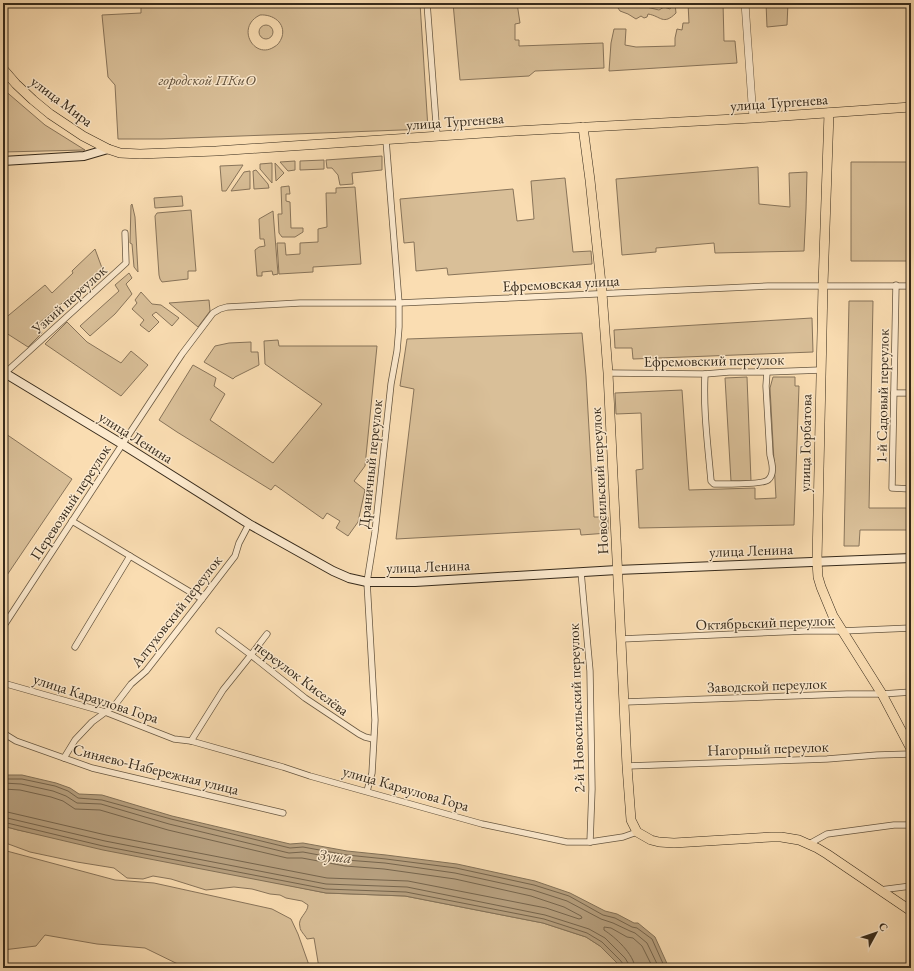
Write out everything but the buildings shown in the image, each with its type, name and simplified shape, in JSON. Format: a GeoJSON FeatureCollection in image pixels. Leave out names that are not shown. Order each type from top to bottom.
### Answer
{"type":"FeatureCollection","features":[{"type":"Feature","properties":{"kind":"main road","name":"улица Мира"},"geometry":{"type":"LineString","coordinates":[[3,70],[33,100],[50,114],[83,136],[108,149]]}},
{"type":"Feature","properties":{"kind":"main road","name":"улица Тургенева"},"geometry":{"type":"LineString","coordinates":[[3,161],[84,156],[108,149],[120,153],[140,154],[216,151],[911,107]]}},
{"type":"Feature","properties":{"kind":"main road","name":"улица Горбатова"},"geometry":{"type":"LineString","coordinates":[[829,113],[823,285],[817,561],[818,577],[833,616],[882,694],[911,749]]}},
{"type":"Feature","properties":{"kind":"main road","name":"Новосильский переулок"},"geometry":{"type":"LineString","coordinates":[[583,127],[602,294],[608,373],[627,766],[631,820],[637,832]]}},
{"type":"Feature","properties":{"kind":"main road","name":"улица Ленина"},"geometry":{"type":"LineString","coordinates":[[4,372],[249,524],[333,571],[348,578],[367,582],[415,582],[617,570],[911,558]]}},
{"type":"Feature","properties":{"kind":"main road"},"geometry":{"type":"LineString","coordinates":[[637,832],[651,840],[674,843],[780,837],[799,840],[827,854],[911,911]]}},
{"type":"Feature","properties":{"kind":"street"},"geometry":{"type":"LineString","coordinates":[[427,3],[437,136]]}},
{"type":"Feature","properties":{"kind":"street"},"geometry":{"type":"LineString","coordinates":[[745,3],[753,118]]}},
{"type":"Feature","properties":{"kind":"street","name":"Драничный переулок"},"geometry":{"type":"LineString","coordinates":[[367,791],[372,773],[375,720],[367,582],[375,532],[391,384],[397,351],[399,327],[399,303],[386,140]]}},
{"type":"Feature","properties":{"kind":"street","name":"Узкий переулок"},"geometry":{"type":"LineString","coordinates":[[4,372],[126,263],[125,233]]}},
{"type":"Feature","properties":{"kind":"street","name":"1-й Садовый переулок"},"geometry":{"type":"LineString","coordinates":[[896,285],[892,488],[911,488]]}},
{"type":"Feature","properties":{"kind":"street","name":"Ефремовская улица"},"geometry":{"type":"LineString","coordinates":[[214,313],[220,309],[228,307],[306,303],[399,303],[768,286],[911,286]]}},
{"type":"Feature","properties":{"kind":"street","name":"Перевозный переулок"},"geometry":{"type":"LineString","coordinates":[[3,627],[182,354],[214,313]]}},
{"type":"Feature","properties":{"kind":"street","name":"Ефремовский переулок"},"geometry":{"type":"LineString","coordinates":[[608,373],[705,374],[821,370]]}},
{"type":"Feature","properties":{"kind":"street"},"geometry":{"type":"LineString","coordinates":[[705,374],[705,410],[711,481],[714,484],[743,484],[768,481],[772,472],[766,386],[767,372]]}},
{"type":"Feature","properties":{"kind":"street"},"geometry":{"type":"LineString","coordinates":[[894,393],[911,393]]}},
{"type":"Feature","properties":{"kind":"street"},"geometry":{"type":"LineString","coordinates":[[72,520],[202,600]]}},
{"type":"Feature","properties":{"kind":"street","name":"Алтуховский переулок"},"geometry":{"type":"LineString","coordinates":[[64,758],[75,740],[92,722],[114,705],[131,684],[146,671],[235,556],[239,543],[249,524]]}},
{"type":"Feature","properties":{"kind":"street"},"geometry":{"type":"LineString","coordinates":[[75,647],[130,556]]}},
{"type":"Feature","properties":{"kind":"street","name":"2-й Новосильский переулок"},"geometry":{"type":"LineString","coordinates":[[581,572],[590,671],[592,789],[590,842]]}},
{"type":"Feature","properties":{"kind":"street","name":"Октябрьский переулок"},"geometry":{"type":"LineString","coordinates":[[620,639],[911,628]]}},
{"type":"Feature","properties":{"kind":"street","name":"переулок Киселёва"},"geometry":{"type":"LineString","coordinates":[[219,632],[251,655],[305,698],[365,737],[373,738]]}},
{"type":"Feature","properties":{"kind":"street"},"geometry":{"type":"LineString","coordinates":[[191,741],[223,690],[267,634]]}},
{"type":"Feature","properties":{"kind":"street","name":"улица Караулова Гора"},"geometry":{"type":"LineString","coordinates":[[3,683],[105,712],[174,738],[191,741],[482,824],[567,842],[590,842],[623,837],[637,832]]}},
{"type":"Feature","properties":{"kind":"street","name":"Заводской переулок"},"geometry":{"type":"LineString","coordinates":[[624,702],[911,692]]}},
{"type":"Feature","properties":{"kind":"street","name":"Синяево-Набережная улица"},"geometry":{"type":"LineString","coordinates":[[3,733],[16,741],[92,768],[283,813]]}},
{"type":"Feature","properties":{"kind":"street","name":"Нагорный переулок"},"geometry":{"type":"LineString","coordinates":[[627,766],[827,759],[911,754]]}},
{"type":"Feature","properties":{"kind":"street"},"geometry":{"type":"LineString","coordinates":[[809,844],[827,834],[894,825],[911,825]]}},
{"type":"Feature","properties":{"kind":"street"},"geometry":{"type":"LineString","coordinates":[[880,890],[911,886]]}},
{"type":"Feature","properties":{"kind":"green space","name":"городской ПКиО"},"geometry":{"type":"Polygon","coordinates":[[[141,3],[420,3],[428,129],[161,139],[118,139],[115,85],[108,77],[102,15],[141,13],[141,3]],[[260,15],[253,20],[249,27],[248,34],[254,46],[267,50],[280,42],[283,32],[277,20],[265,15],[260,15]]]}},
{"type":"Feature","properties":{"kind":"green space"},"geometry":{"type":"Polygon","coordinates":[[[453,3],[517,3],[520,23],[515,24],[515,40],[519,40],[519,46],[603,43],[604,68],[535,71],[529,76],[460,80],[453,3]]]}},
{"type":"Feature","properties":{"kind":"green space"},"geometry":{"type":"Polygon","coordinates":[[[672,3],[675,3],[676,13],[672,17],[665,20],[648,14],[647,17],[644,18],[641,16],[636,19],[620,11],[618,8],[629,5],[638,5],[659,10],[664,7],[670,9],[672,3]]]}},
{"type":"Feature","properties":{"kind":"green space"},"geometry":{"type":"Polygon","coordinates":[[[688,3],[723,3],[724,41],[735,41],[737,63],[609,71],[611,43],[614,29],[626,29],[625,45],[636,47],[675,46],[677,29],[682,30],[683,23],[689,23],[688,3]]]}},
{"type":"Feature","properties":{"kind":"green space"},"geometry":{"type":"Polygon","coordinates":[[[766,3],[788,3],[787,25],[767,27],[766,3]]]}},
{"type":"Feature","properties":{"kind":"green space"},"geometry":{"type":"Polygon","coordinates":[[[266,25],[271,27],[273,32],[271,37],[266,39],[261,37],[259,32],[261,27],[266,25]]]}},
{"type":"Feature","properties":{"kind":"green space"},"geometry":{"type":"Polygon","coordinates":[[[3,89],[45,125],[85,150],[3,152],[3,89]]]}},
{"type":"Feature","properties":{"kind":"green space"},"geometry":{"type":"Polygon","coordinates":[[[382,156],[382,170],[352,173],[353,184],[340,185],[338,175],[332,168],[327,168],[326,160],[382,156]]]}},
{"type":"Feature","properties":{"kind":"green space"},"geometry":{"type":"Polygon","coordinates":[[[324,160],[324,169],[300,170],[300,161],[324,160]]]}},
{"type":"Feature","properties":{"kind":"green space"},"geometry":{"type":"Polygon","coordinates":[[[295,161],[295,170],[288,171],[280,162],[295,161]]]}},
{"type":"Feature","properties":{"kind":"green space"},"geometry":{"type":"Polygon","coordinates":[[[851,162],[911,162],[911,201],[908,201],[907,241],[911,241],[911,261],[851,261],[851,162]]]}},
{"type":"Feature","properties":{"kind":"green space"},"geometry":{"type":"Polygon","coordinates":[[[272,163],[272,183],[260,169],[260,164],[272,163]]]}},
{"type":"Feature","properties":{"kind":"green space"},"geometry":{"type":"Polygon","coordinates":[[[275,163],[284,173],[276,181],[275,163]]]}},
{"type":"Feature","properties":{"kind":"green space"},"geometry":{"type":"Polygon","coordinates":[[[243,165],[226,191],[222,191],[220,166],[243,165]]]}},
{"type":"Feature","properties":{"kind":"green space"},"geometry":{"type":"Polygon","coordinates":[[[758,167],[759,204],[790,207],[789,173],[807,172],[804,251],[715,253],[714,243],[656,248],[656,252],[622,255],[616,179],[758,167]]]}},
{"type":"Feature","properties":{"kind":"green space"},"geometry":{"type":"Polygon","coordinates":[[[256,170],[268,184],[269,188],[254,189],[253,171],[256,170]]]}},
{"type":"Feature","properties":{"kind":"green space"},"geometry":{"type":"Polygon","coordinates":[[[250,171],[250,189],[231,191],[244,172],[250,171]]]}},
{"type":"Feature","properties":{"kind":"green space"},"geometry":{"type":"Polygon","coordinates":[[[565,178],[573,252],[591,251],[592,264],[448,275],[447,268],[416,271],[414,242],[404,243],[400,199],[513,189],[517,221],[534,219],[531,181],[565,178]]]}},
{"type":"Feature","properties":{"kind":"green space"},"geometry":{"type":"Polygon","coordinates":[[[289,186],[290,194],[286,194],[286,201],[290,202],[291,228],[303,228],[303,232],[295,237],[282,237],[279,233],[278,214],[282,214],[281,187],[289,186]]]}},
{"type":"Feature","properties":{"kind":"green space"},"geometry":{"type":"Polygon","coordinates":[[[355,187],[361,264],[313,267],[313,272],[279,274],[277,243],[285,243],[286,255],[300,254],[300,243],[318,242],[318,229],[327,227],[326,193],[336,193],[336,188],[355,187]]]}},
{"type":"Feature","properties":{"kind":"green space"},"geometry":{"type":"Polygon","coordinates":[[[182,196],[183,206],[155,208],[154,198],[182,196]]]}},
{"type":"Feature","properties":{"kind":"green space"},"geometry":{"type":"Polygon","coordinates":[[[132,204],[135,217],[138,272],[134,267],[132,244],[130,243],[132,204]]]}},
{"type":"Feature","properties":{"kind":"green space"},"geometry":{"type":"Polygon","coordinates":[[[191,210],[196,271],[188,271],[188,279],[162,282],[159,275],[155,216],[157,213],[191,210]]]}},
{"type":"Feature","properties":{"kind":"green space"},"geometry":{"type":"Polygon","coordinates":[[[273,211],[278,274],[273,275],[272,271],[262,272],[262,276],[257,276],[255,250],[259,247],[265,246],[264,239],[260,239],[259,219],[273,211]]]}},
{"type":"Feature","properties":{"kind":"green space"},"geometry":{"type":"Polygon","coordinates":[[[95,249],[102,268],[37,325],[42,333],[28,347],[3,331],[3,320],[45,285],[52,293],[95,249]]]}},
{"type":"Feature","properties":{"kind":"green space"},"geometry":{"type":"Polygon","coordinates":[[[129,273],[132,278],[126,284],[132,294],[115,314],[90,336],[80,326],[119,291],[115,285],[129,273]]]}},
{"type":"Feature","properties":{"kind":"green space"},"geometry":{"type":"Polygon","coordinates":[[[141,292],[152,304],[161,305],[179,318],[172,326],[156,312],[152,315],[159,322],[149,332],[140,325],[144,320],[132,309],[137,303],[135,300],[141,292]]]}},
{"type":"Feature","properties":{"kind":"green space"},"geometry":{"type":"Polygon","coordinates":[[[209,300],[210,311],[198,327],[169,303],[209,300]]]}},
{"type":"Feature","properties":{"kind":"green space"},"geometry":{"type":"Polygon","coordinates":[[[849,301],[873,301],[869,508],[911,508],[911,530],[860,530],[859,546],[844,546],[849,301]]]}},
{"type":"Feature","properties":{"kind":"green space"},"geometry":{"type":"Polygon","coordinates":[[[812,318],[813,352],[633,359],[632,348],[615,348],[614,330],[812,318]]]}},
{"type":"Feature","properties":{"kind":"green space"},"geometry":{"type":"Polygon","coordinates":[[[67,322],[87,342],[121,363],[131,351],[148,365],[121,396],[45,344],[67,322]]]}},
{"type":"Feature","properties":{"kind":"green space"},"geometry":{"type":"Polygon","coordinates":[[[582,333],[594,517],[608,517],[608,533],[581,535],[580,529],[396,539],[414,389],[400,386],[407,339],[582,333]]]}},
{"type":"Feature","properties":{"kind":"green space"},"geometry":{"type":"Polygon","coordinates":[[[278,340],[279,346],[377,346],[365,466],[354,481],[365,490],[358,522],[348,536],[336,528],[340,521],[327,513],[323,519],[275,485],[271,490],[159,420],[193,365],[216,378],[214,386],[225,394],[210,420],[273,463],[322,404],[265,364],[264,341],[278,340]]]}},
{"type":"Feature","properties":{"kind":"green space"},"geometry":{"type":"Polygon","coordinates":[[[251,342],[251,352],[258,352],[259,365],[233,379],[204,362],[215,346],[229,343],[251,342]]]}},
{"type":"Feature","properties":{"kind":"green space"},"geometry":{"type":"Polygon","coordinates":[[[747,377],[751,481],[731,481],[725,378],[747,377]]]}},
{"type":"Feature","properties":{"kind":"green space"},"geometry":{"type":"Polygon","coordinates":[[[773,377],[795,377],[795,386],[799,386],[794,525],[639,528],[636,470],[643,469],[641,413],[616,414],[615,393],[682,390],[689,490],[755,488],[755,499],[776,498],[770,388],[773,377]]]}},
{"type":"Feature","properties":{"kind":"green space"},"geometry":{"type":"Polygon","coordinates":[[[3,432],[72,479],[3,581],[3,432]]]}},
{"type":"Feature","properties":{"kind":"green space"},"geometry":{"type":"Polygon","coordinates":[[[3,826],[326,893],[405,896],[543,923],[586,937],[600,946],[621,968],[319,968],[314,938],[307,939],[300,928],[299,924],[301,918],[308,908],[308,905],[302,901],[252,889],[234,887],[206,890],[171,879],[153,876],[143,879],[127,878],[114,868],[30,852],[3,842],[3,826]]]}},
{"type":"Feature","properties":{"kind":"green space"},"geometry":{"type":"Polygon","coordinates":[[[3,850],[115,880],[154,883],[272,909],[291,919],[310,968],[186,968],[145,948],[97,944],[45,935],[36,946],[3,950],[3,850]]]}},
{"type":"Feature","properties":{"kind":"water","name":"Зуша"},"geometry":{"type":"Polygon","coordinates":[[[3,774],[22,775],[56,783],[70,788],[79,794],[102,795],[172,816],[290,844],[303,843],[347,851],[457,864],[535,881],[570,893],[605,911],[617,914],[634,923],[638,923],[655,937],[669,968],[621,968],[600,946],[586,937],[543,923],[405,896],[326,893],[103,850],[3,826],[3,774]]]}}]}
